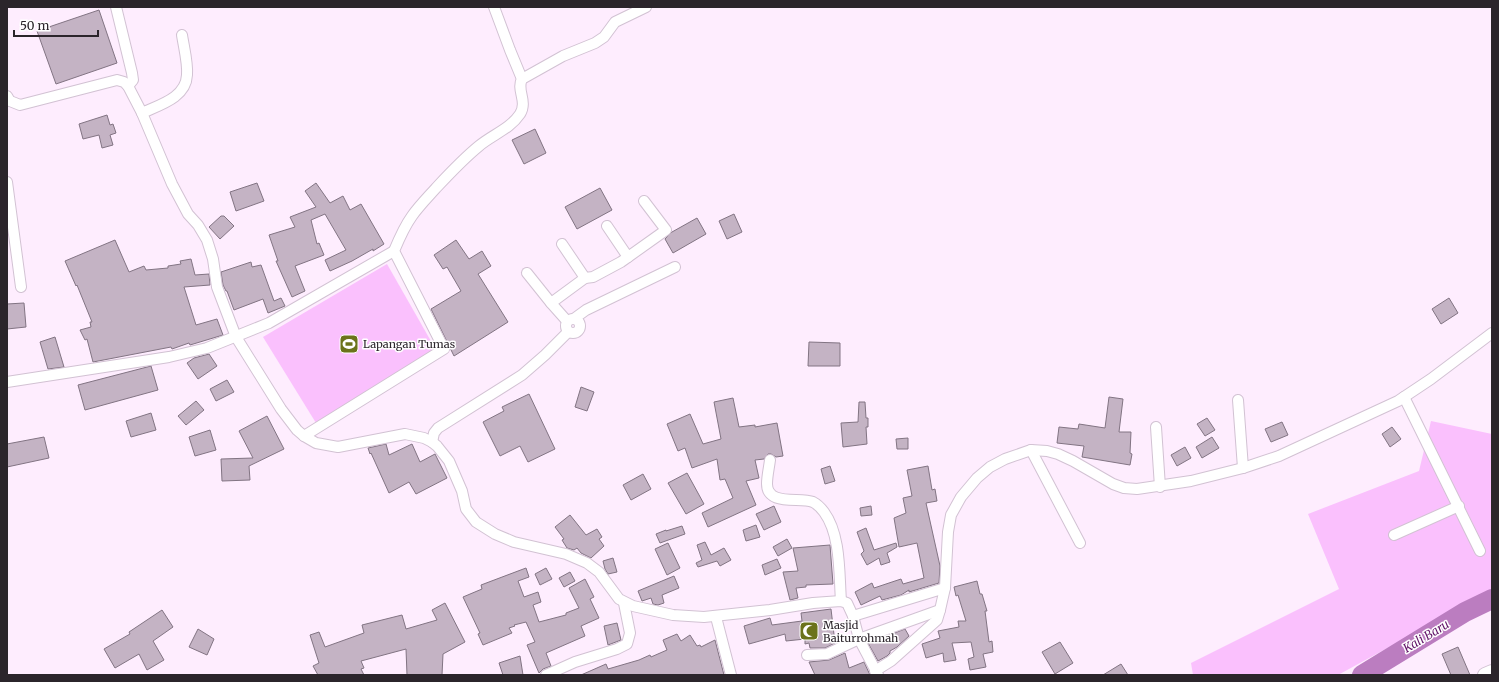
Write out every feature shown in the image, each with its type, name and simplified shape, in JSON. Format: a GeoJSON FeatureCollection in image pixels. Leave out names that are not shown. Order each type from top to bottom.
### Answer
{"type":"FeatureCollection","features":[{"type":"Feature","properties":{"kind":"street"},"geometry":{"type":"LineString","coordinates":[[116,7],[132,73],[133,80],[128,86]]}},
{"type":"Feature","properties":{"kind":"street"},"geometry":{"type":"LineString","coordinates":[[7,382],[169,357],[207,348],[236,337],[291,311],[394,251],[402,231],[411,217],[458,164],[485,141],[512,123],[523,107],[521,87],[522,79],[494,7]]}},
{"type":"Feature","properties":{"kind":"street"},"geometry":{"type":"LineString","coordinates":[[522,79],[563,56],[595,43],[604,37],[615,22],[646,7]]}},
{"type":"Feature","properties":{"kind":"street"},"geometry":{"type":"LineString","coordinates":[[142,113],[171,100],[179,94],[185,86],[187,75],[182,35]]}},
{"type":"Feature","properties":{"kind":"street"},"geometry":{"type":"LineString","coordinates":[[7,96],[10,101],[20,105],[117,80],[124,82],[128,86],[142,113],[172,184],[188,214],[198,225],[207,240],[213,259],[217,288],[236,337],[281,409],[297,430],[304,436],[316,443],[338,447],[405,434],[424,438],[432,442],[449,461],[462,491],[466,509],[476,522],[495,534],[514,542],[566,554],[587,563],[599,572],[613,592],[624,602],[633,606],[673,615],[716,617],[813,603],[841,601],[847,604],[853,616],[859,640],[876,673],[932,626],[937,620],[945,588],[948,532],[951,514],[955,505],[977,478],[990,467],[1005,459],[1031,450],[1047,450],[1058,454],[1113,484],[1124,488],[1137,490],[1191,481],[1243,468],[1279,456],[1404,397],[1432,379],[1492,333]]}},
{"type":"Feature","properties":{"kind":"street"},"geometry":{"type":"LineString","coordinates":[[7,182],[21,287]]}},
{"type":"Feature","properties":{"kind":"street"},"geometry":{"type":"LineString","coordinates":[[550,303],[585,278],[593,277],[621,262],[666,230],[644,201]]}},
{"type":"Feature","properties":{"kind":"street"},"geometry":{"type":"LineString","coordinates":[[607,226],[628,257]]}},
{"type":"Feature","properties":{"kind":"street"},"geometry":{"type":"LineString","coordinates":[[562,244],[585,278]]}},
{"type":"Feature","properties":{"kind":"street"},"geometry":{"type":"LineString","coordinates":[[304,436],[444,348],[394,251]]}},
{"type":"Feature","properties":{"kind":"street"},"geometry":{"type":"LineString","coordinates":[[568,332],[566,324],[586,310],[676,267]]}},
{"type":"Feature","properties":{"kind":"street"},"geometry":{"type":"LineString","coordinates":[[527,273],[550,303],[571,320],[579,321],[581,325],[577,332],[572,334],[568,332]]}},
{"type":"Feature","properties":{"kind":"street"},"geometry":{"type":"LineString","coordinates":[[432,442],[434,433],[438,428],[522,374],[545,355],[568,332]]}},
{"type":"Feature","properties":{"kind":"street"},"geometry":{"type":"LineString","coordinates":[[1404,397],[1480,551]]}},
{"type":"Feature","properties":{"kind":"street"},"geometry":{"type":"LineString","coordinates":[[1238,400],[1243,468]]}},
{"type":"Feature","properties":{"kind":"street"},"geometry":{"type":"LineString","coordinates":[[1156,427],[1160,487]]}},
{"type":"Feature","properties":{"kind":"street"},"geometry":{"type":"LineString","coordinates":[[1031,450],[1080,543]]}},
{"type":"Feature","properties":{"kind":"street"},"geometry":{"type":"LineString","coordinates":[[770,460],[767,486],[769,493],[774,498],[780,500],[802,499],[814,502],[825,513],[837,547],[841,601]]}},
{"type":"Feature","properties":{"kind":"street"},"geometry":{"type":"LineString","coordinates":[[1394,535],[1459,506]]}},
{"type":"Feature","properties":{"kind":"street"},"geometry":{"type":"LineString","coordinates":[[853,616],[945,588]]}},
{"type":"Feature","properties":{"kind":"street"},"geometry":{"type":"LineString","coordinates":[[546,675],[575,662],[617,649],[627,644],[630,633],[624,602]]}},
{"type":"Feature","properties":{"kind":"street"},"geometry":{"type":"LineString","coordinates":[[807,655],[827,654],[859,640],[940,610]]}},
{"type":"Feature","properties":{"kind":"street"},"geometry":{"type":"LineString","coordinates":[[716,617],[730,675]]}},
{"type":"Feature","properties":{"kind":"street"},"geometry":{"type":"LineString","coordinates":[[1485,675],[1492,672]]}},
{"type":"Feature","properties":{"kind":"shaded area","name":"Lapangan Tumas"},"geometry":{"type":"Polygon","coordinates":[[[387,264],[436,350],[316,423],[263,337],[387,264]]]}},
{"type":"Feature","properties":{"kind":"shaded area"},"geometry":{"type":"Polygon","coordinates":[[[1431,421],[1492,434],[1492,597],[1479,598],[1338,675],[1193,675],[1191,663],[1339,589],[1308,514],[1419,471],[1431,421]]]}},
{"type":"Feature","properties":{"kind":"building"},"geometry":{"type":"Polygon","coordinates":[[[99,10],[117,63],[56,84],[37,31],[99,10]]]}},
{"type":"Feature","properties":{"kind":"building"},"geometry":{"type":"Polygon","coordinates":[[[107,115],[110,125],[113,124],[116,133],[110,135],[113,145],[102,148],[99,135],[83,139],[79,124],[107,115]]]}},
{"type":"Feature","properties":{"kind":"building"},"geometry":{"type":"Polygon","coordinates":[[[535,129],[546,153],[524,164],[512,140],[535,129]]]}},
{"type":"Feature","properties":{"kind":"building"},"geometry":{"type":"Polygon","coordinates":[[[257,183],[264,201],[236,211],[230,192],[257,183]]]}},
{"type":"Feature","properties":{"kind":"building"},"geometry":{"type":"Polygon","coordinates":[[[316,183],[330,203],[343,196],[350,210],[361,204],[384,244],[373,251],[373,249],[330,271],[325,260],[346,250],[325,214],[311,220],[317,244],[319,243],[324,255],[295,266],[305,291],[292,297],[276,261],[278,261],[269,235],[295,227],[290,217],[316,207],[305,191],[316,183]]]}},
{"type":"Feature","properties":{"kind":"building"},"geometry":{"type":"Polygon","coordinates":[[[600,188],[612,210],[577,229],[565,207],[600,188]]]}},
{"type":"Feature","properties":{"kind":"building"},"geometry":{"type":"Polygon","coordinates":[[[734,214],[742,232],[727,239],[719,221],[734,214]]]}},
{"type":"Feature","properties":{"kind":"building"},"geometry":{"type":"Polygon","coordinates":[[[221,216],[224,216],[234,226],[220,239],[209,227],[221,216]]]}},
{"type":"Feature","properties":{"kind":"building"},"geometry":{"type":"Polygon","coordinates":[[[697,218],[706,234],[673,253],[665,239],[672,232],[697,218]]]}},
{"type":"Feature","properties":{"kind":"building"},"geometry":{"type":"Polygon","coordinates":[[[115,240],[129,272],[144,266],[146,270],[168,268],[168,266],[181,264],[180,261],[191,259],[195,275],[209,274],[210,285],[184,287],[196,325],[217,319],[223,335],[190,345],[189,343],[172,349],[171,347],[93,362],[87,339],[85,340],[80,330],[91,327],[90,322],[92,322],[77,285],[76,286],[65,261],[115,240]]]}},
{"type":"Feature","properties":{"kind":"building"},"geometry":{"type":"Polygon","coordinates":[[[456,240],[469,259],[482,251],[491,266],[478,274],[508,322],[454,356],[431,309],[461,291],[447,267],[443,269],[434,255],[456,240]]]}},
{"type":"Feature","properties":{"kind":"building"},"geometry":{"type":"Polygon","coordinates":[[[251,262],[252,267],[261,265],[274,301],[281,298],[285,306],[268,313],[263,299],[234,310],[227,291],[223,285],[221,272],[251,262]]]}},
{"type":"Feature","properties":{"kind":"building"},"geometry":{"type":"Polygon","coordinates":[[[1449,298],[1458,313],[1441,324],[1432,309],[1449,298]]]}},
{"type":"Feature","properties":{"kind":"building"},"geometry":{"type":"Polygon","coordinates":[[[24,303],[26,327],[7,329],[7,304],[24,303]]]}},
{"type":"Feature","properties":{"kind":"building"},"geometry":{"type":"Polygon","coordinates":[[[55,337],[64,367],[48,369],[40,342],[55,337]]]}},
{"type":"Feature","properties":{"kind":"building"},"geometry":{"type":"Polygon","coordinates":[[[809,342],[840,343],[840,366],[808,366],[809,342]]]}},
{"type":"Feature","properties":{"kind":"building"},"geometry":{"type":"Polygon","coordinates":[[[209,354],[217,366],[198,379],[187,363],[194,358],[209,354]]]}},
{"type":"Feature","properties":{"kind":"building"},"geometry":{"type":"Polygon","coordinates":[[[151,366],[158,390],[85,410],[78,385],[151,366]]]}},
{"type":"Feature","properties":{"kind":"building"},"geometry":{"type":"Polygon","coordinates":[[[227,380],[234,392],[216,401],[210,389],[227,380]]]}},
{"type":"Feature","properties":{"kind":"building"},"geometry":{"type":"Polygon","coordinates":[[[581,387],[594,392],[587,411],[575,407],[581,387]]]}},
{"type":"Feature","properties":{"kind":"building"},"geometry":{"type":"Polygon","coordinates":[[[529,394],[555,449],[528,462],[520,446],[500,456],[483,422],[504,411],[502,407],[529,394]]]}},
{"type":"Feature","properties":{"kind":"building"},"geometry":{"type":"Polygon","coordinates":[[[1109,397],[1123,399],[1119,432],[1131,432],[1130,453],[1132,454],[1130,465],[1082,457],[1084,446],[1057,443],[1059,427],[1078,429],[1079,424],[1105,428],[1109,397]]]}},
{"type":"Feature","properties":{"kind":"building"},"geometry":{"type":"Polygon","coordinates":[[[733,398],[739,427],[755,425],[755,427],[777,423],[783,456],[776,457],[768,454],[764,459],[755,460],[759,478],[746,481],[756,505],[708,527],[702,513],[733,498],[725,479],[720,480],[717,459],[692,468],[685,448],[678,451],[667,424],[690,414],[703,444],[721,439],[714,402],[733,398]]]}},
{"type":"Feature","properties":{"kind":"building"},"geometry":{"type":"Polygon","coordinates":[[[196,401],[204,410],[186,425],[178,416],[196,401]]]}},
{"type":"Feature","properties":{"kind":"building"},"geometry":{"type":"Polygon","coordinates":[[[859,402],[865,402],[866,418],[868,418],[868,427],[866,427],[867,444],[843,447],[841,423],[858,422],[859,402]]]}},
{"type":"Feature","properties":{"kind":"building"},"geometry":{"type":"Polygon","coordinates":[[[151,413],[156,430],[131,437],[126,421],[151,413]]]}},
{"type":"Feature","properties":{"kind":"building"},"geometry":{"type":"Polygon","coordinates":[[[267,416],[284,449],[249,466],[250,480],[222,481],[221,459],[253,458],[239,431],[267,416]]]}},
{"type":"Feature","properties":{"kind":"building"},"geometry":{"type":"Polygon","coordinates":[[[1207,418],[1215,430],[1205,436],[1197,424],[1207,418]]]}},
{"type":"Feature","properties":{"kind":"building"},"geometry":{"type":"Polygon","coordinates":[[[1282,422],[1288,435],[1271,442],[1265,429],[1282,422]]]}},
{"type":"Feature","properties":{"kind":"building"},"geometry":{"type":"Polygon","coordinates":[[[1392,427],[1401,439],[1390,447],[1382,434],[1392,427]]]}},
{"type":"Feature","properties":{"kind":"building"},"geometry":{"type":"Polygon","coordinates":[[[210,430],[216,450],[195,456],[189,437],[210,430]]]}},
{"type":"Feature","properties":{"kind":"building"},"geometry":{"type":"Polygon","coordinates":[[[44,437],[49,458],[7,467],[7,444],[44,437]]]}},
{"type":"Feature","properties":{"kind":"building"},"geometry":{"type":"Polygon","coordinates":[[[1212,437],[1219,448],[1202,458],[1196,447],[1212,437]]]}},
{"type":"Feature","properties":{"kind":"building"},"geometry":{"type":"Polygon","coordinates":[[[908,438],[908,449],[897,449],[896,439],[908,438]]]}},
{"type":"Feature","properties":{"kind":"building"},"geometry":{"type":"Polygon","coordinates":[[[386,444],[389,455],[412,444],[420,462],[435,454],[447,478],[416,494],[409,482],[389,493],[368,448],[386,444]]]}},
{"type":"Feature","properties":{"kind":"building"},"geometry":{"type":"Polygon","coordinates":[[[1185,447],[1191,458],[1177,466],[1171,455],[1185,447]]]}},
{"type":"Feature","properties":{"kind":"building"},"geometry":{"type":"Polygon","coordinates":[[[830,466],[835,481],[825,484],[821,469],[830,466]]]}},
{"type":"Feature","properties":{"kind":"building"},"geometry":{"type":"Polygon","coordinates":[[[928,466],[932,490],[935,489],[937,501],[926,503],[940,566],[939,583],[909,592],[909,590],[901,595],[882,600],[880,596],[861,605],[855,592],[872,583],[874,588],[901,579],[903,584],[924,578],[917,543],[899,547],[894,518],[906,513],[903,498],[912,496],[907,470],[928,466]]]}},
{"type":"Feature","properties":{"kind":"building"},"geometry":{"type":"Polygon","coordinates":[[[687,473],[704,504],[686,514],[668,483],[687,473]]]}},
{"type":"Feature","properties":{"kind":"building"},"geometry":{"type":"Polygon","coordinates":[[[643,474],[651,489],[631,500],[623,485],[643,474]]]}},
{"type":"Feature","properties":{"kind":"building"},"geometry":{"type":"Polygon","coordinates":[[[774,506],[781,522],[764,530],[756,514],[774,506]]]}},
{"type":"Feature","properties":{"kind":"building"},"geometry":{"type":"Polygon","coordinates":[[[871,506],[872,515],[861,516],[860,508],[871,506]]]}},
{"type":"Feature","properties":{"kind":"building"},"geometry":{"type":"Polygon","coordinates":[[[570,515],[586,535],[597,529],[602,537],[599,539],[604,546],[591,558],[581,553],[577,548],[574,550],[567,548],[562,540],[564,539],[555,527],[570,515]]]}},
{"type":"Feature","properties":{"kind":"building"},"geometry":{"type":"Polygon","coordinates":[[[756,525],[760,537],[746,541],[743,530],[756,525]]]}},
{"type":"Feature","properties":{"kind":"building"},"geometry":{"type":"Polygon","coordinates":[[[682,526],[685,534],[660,543],[656,534],[682,526]]]}},
{"type":"Feature","properties":{"kind":"building"},"geometry":{"type":"Polygon","coordinates":[[[866,528],[874,550],[896,543],[897,547],[887,553],[890,562],[881,565],[879,558],[867,565],[861,554],[864,551],[857,532],[866,528]]]}},
{"type":"Feature","properties":{"kind":"building"},"geometry":{"type":"Polygon","coordinates":[[[787,539],[792,548],[778,556],[773,547],[787,539]]]}},
{"type":"Feature","properties":{"kind":"building"},"geometry":{"type":"Polygon","coordinates":[[[705,542],[711,555],[724,548],[731,560],[720,566],[717,561],[698,567],[696,563],[702,560],[697,545],[705,542]]]}},
{"type":"Feature","properties":{"kind":"building"},"geometry":{"type":"Polygon","coordinates":[[[668,543],[680,568],[667,575],[655,549],[668,543]]]}},
{"type":"Feature","properties":{"kind":"building"},"geometry":{"type":"Polygon","coordinates":[[[830,545],[833,584],[806,585],[806,587],[796,588],[798,598],[790,600],[783,572],[798,571],[793,548],[830,545]]]}},
{"type":"Feature","properties":{"kind":"building"},"geometry":{"type":"Polygon","coordinates":[[[613,558],[617,572],[608,574],[603,561],[613,558]]]}},
{"type":"Feature","properties":{"kind":"building"},"geometry":{"type":"Polygon","coordinates":[[[777,559],[781,568],[765,575],[762,565],[777,559]]]}},
{"type":"Feature","properties":{"kind":"building"},"geometry":{"type":"Polygon","coordinates":[[[526,568],[529,577],[518,581],[524,597],[538,592],[541,602],[533,605],[539,622],[566,615],[566,613],[579,608],[569,588],[585,579],[594,597],[590,599],[599,618],[581,626],[585,636],[546,653],[551,666],[543,669],[539,673],[527,645],[535,642],[526,622],[509,628],[512,633],[483,645],[478,634],[480,633],[463,597],[482,589],[481,585],[526,568]]]}},
{"type":"Feature","properties":{"kind":"building"},"geometry":{"type":"Polygon","coordinates":[[[546,568],[552,579],[540,585],[535,574],[546,568]]]}},
{"type":"Feature","properties":{"kind":"building"},"geometry":{"type":"Polygon","coordinates":[[[570,572],[575,581],[564,587],[559,578],[570,572]]]}},
{"type":"Feature","properties":{"kind":"building"},"geometry":{"type":"Polygon","coordinates":[[[674,576],[679,588],[662,595],[664,603],[658,605],[653,604],[651,598],[642,601],[638,591],[674,576]]]}},
{"type":"Feature","properties":{"kind":"building"},"geometry":{"type":"Polygon","coordinates":[[[977,581],[980,594],[982,594],[987,611],[985,611],[989,642],[992,641],[993,652],[983,654],[986,667],[970,670],[968,659],[974,657],[971,642],[952,643],[956,660],[944,662],[943,653],[926,658],[922,644],[940,638],[938,631],[959,627],[958,621],[966,621],[954,587],[977,581]]]}},
{"type":"Feature","properties":{"kind":"building"},"geometry":{"type":"Polygon","coordinates":[[[445,603],[465,642],[443,654],[442,675],[407,675],[406,649],[361,661],[364,668],[361,669],[364,675],[318,675],[313,666],[319,663],[310,635],[319,632],[325,647],[364,633],[362,625],[402,615],[406,629],[437,620],[432,610],[445,603]]]}},
{"type":"Feature","properties":{"kind":"building","name":"Masjid Baiturrohmah"},"geometry":{"type":"Polygon","coordinates":[[[831,609],[835,643],[825,648],[810,648],[809,643],[805,644],[805,639],[786,641],[785,634],[749,644],[744,626],[770,618],[772,625],[802,621],[801,613],[831,609]]]}},
{"type":"Feature","properties":{"kind":"building"},"geometry":{"type":"Polygon","coordinates":[[[162,610],[173,627],[153,641],[164,660],[147,670],[139,654],[115,668],[104,649],[130,634],[129,632],[162,610]]]}},
{"type":"Feature","properties":{"kind":"building"},"geometry":{"type":"Polygon","coordinates":[[[617,623],[621,640],[608,645],[604,626],[617,623]]]}},
{"type":"Feature","properties":{"kind":"building"},"geometry":{"type":"Polygon","coordinates":[[[198,629],[214,639],[207,655],[189,647],[198,629]]]}},
{"type":"Feature","properties":{"kind":"building"},"geometry":{"type":"Polygon","coordinates":[[[905,629],[909,636],[890,651],[887,656],[878,661],[868,643],[905,629]]]}},
{"type":"Feature","properties":{"kind":"building"},"geometry":{"type":"Polygon","coordinates":[[[677,634],[681,641],[690,635],[697,646],[700,645],[701,647],[715,640],[724,675],[581,675],[606,664],[608,669],[639,660],[650,655],[651,657],[667,650],[663,640],[677,634]]]}},
{"type":"Feature","properties":{"kind":"building"},"geometry":{"type":"Polygon","coordinates":[[[1060,642],[1073,663],[1055,674],[1042,652],[1060,642]]]}},
{"type":"Feature","properties":{"kind":"building"},"geometry":{"type":"Polygon","coordinates":[[[1458,647],[1470,675],[1451,675],[1442,654],[1458,647]]]}},
{"type":"Feature","properties":{"kind":"building"},"geometry":{"type":"Polygon","coordinates":[[[845,653],[849,668],[864,662],[870,675],[815,675],[809,662],[829,660],[845,653]]]}},
{"type":"Feature","properties":{"kind":"building"},"geometry":{"type":"Polygon","coordinates":[[[520,656],[523,675],[503,675],[499,663],[520,656]]]}},
{"type":"Feature","properties":{"kind":"building"},"geometry":{"type":"Polygon","coordinates":[[[1121,664],[1128,675],[1103,675],[1121,664]]]}},
{"type":"Feature","properties":{"kind":"waterway","name":"Kali Baru"},"geometry":{"type":"LineString","coordinates":[[1362,675],[1465,612],[1492,599]]}},
{"type":"Feature","properties":{"kind":"place","name":"Lapangan Tumas"},"geometry":{"type":"Point","coordinates":[349,344]}},
{"type":"Feature","properties":{"kind":"place","name":"Masjid Baiturrohmah"},"geometry":{"type":"Point","coordinates":[809,631]}}]}
